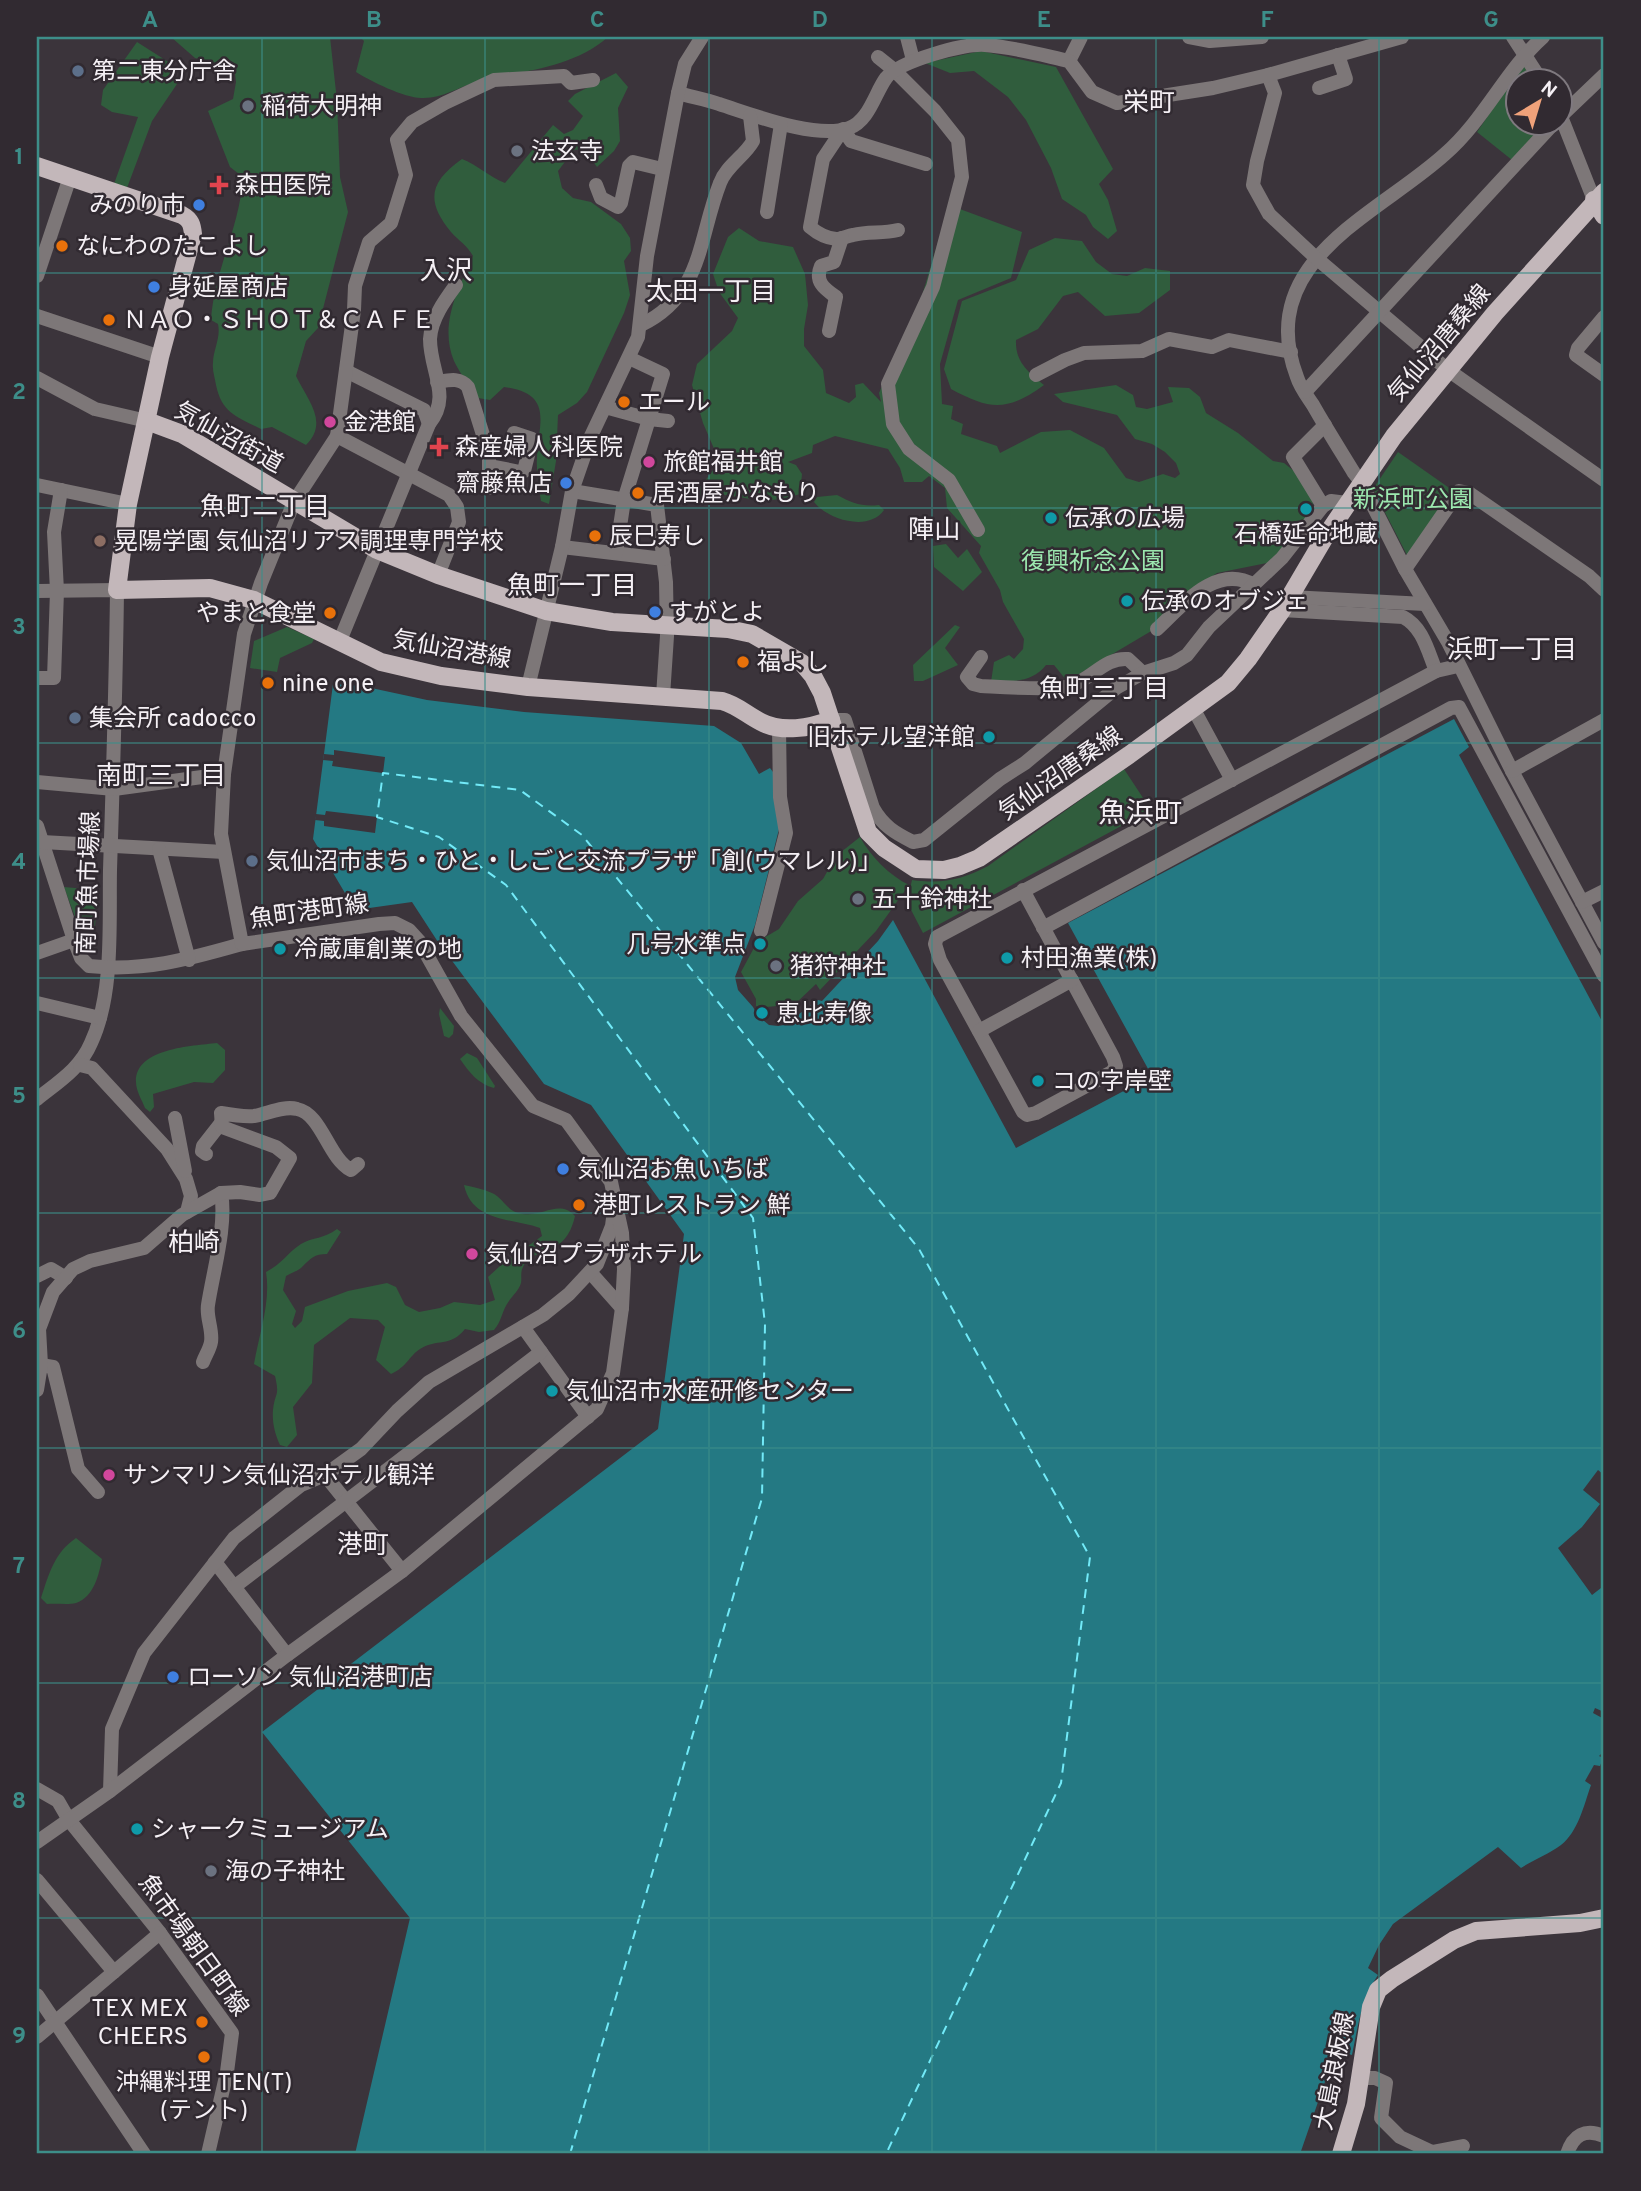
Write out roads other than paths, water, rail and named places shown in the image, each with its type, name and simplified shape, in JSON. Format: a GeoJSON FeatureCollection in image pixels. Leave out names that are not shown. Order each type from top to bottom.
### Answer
{"type":"FeatureCollection","features":[{"type":"Feature","properties":{"kind":"main road","name":"気仙沼街道"},"geometry":{"type":"LineString","coordinates":[[37,166],[183,215],[192,225],[191,243],[160,357],[147,421],[182,434],[377,550],[438,575],[546,611]]}},
{"type":"Feature","properties":{"kind":"main road"},"geometry":{"type":"LineString","coordinates":[[1599,196],[1604,216]]}},
{"type":"Feature","properties":{"kind":"main road","name":"気仙沼唐桑線"},"geometry":{"type":"LineString","coordinates":[[546,611],[612,622],[728,629],[764,640],[802,663],[813,676],[831,720],[868,832],[884,848],[916,869],[944,870],[979,858],[1228,683],[1286,604],[1347,503],[1394,436],[1599,196]]}},
{"type":"Feature","properties":{"kind":"main road"},"geometry":{"type":"LineString","coordinates":[[117,590],[128,504],[147,421]]}},
{"type":"Feature","properties":{"kind":"main road","name":"気仙沼港線"},"geometry":{"type":"LineString","coordinates":[[117,590],[211,588],[254,600],[381,662],[441,676],[528,687],[722,701],[736,705],[764,724],[779,727],[807,727],[831,720]]}},
{"type":"Feature","properties":{"kind":"main road","name":"大島浪板線"},"geometry":{"type":"LineString","coordinates":[[1341,2154],[1356,2104],[1371,2007],[1378,1990],[1454,1940],[1476,1931],[1580,1923],[1604,1918]]}},
{"type":"Feature","properties":{"kind":"street"},"geometry":{"type":"LineString","coordinates":[[528,687],[562,547],[572,491],[591,436],[629,358],[641,325],[647,256],[678,93],[685,64],[702,37]]}},
{"type":"Feature","properties":{"kind":"street"},"geometry":{"type":"LineString","coordinates":[[907,37],[914,60]]}},
{"type":"Feature","properties":{"kind":"street"},"geometry":{"type":"LineString","coordinates":[[1069,61],[1081,37]]}},
{"type":"Feature","properties":{"kind":"street"},"geometry":{"type":"LineString","coordinates":[[1189,37],[1210,41],[1262,37]]}},
{"type":"Feature","properties":{"kind":"street"},"geometry":{"type":"LineString","coordinates":[[678,93],[781,124],[832,131],[851,128],[867,112],[893,69],[914,60],[982,44],[1069,61],[1092,92],[1117,103],[1213,88],[1402,37]]}},
{"type":"Feature","properties":{"kind":"street"},"geometry":{"type":"LineString","coordinates":[[1513,37],[1533,66]]}},
{"type":"Feature","properties":{"kind":"street"},"geometry":{"type":"LineString","coordinates":[[1544,37],[1525,53],[1478,121],[1444,155],[1366,213],[1315,257],[1293,299],[1287,335],[1297,377],[1361,482],[1424,604],[1448,642],[1512,771],[1604,943]]}},
{"type":"Feature","properties":{"kind":"street"},"geometry":{"type":"LineString","coordinates":[[1319,88],[1346,79],[1338,55]]}},
{"type":"Feature","properties":{"kind":"street"},"geometry":{"type":"LineString","coordinates":[[878,57],[935,111],[958,140],[962,177],[933,287],[888,384],[893,424],[909,449],[948,480],[978,530]]}},
{"type":"Feature","properties":{"kind":"street"},"geometry":{"type":"LineString","coordinates":[[1268,75],[1275,93],[1253,185],[1269,214],[1315,257],[1448,370],[1604,480]]}},
{"type":"Feature","properties":{"kind":"street"},"geometry":{"type":"LineString","coordinates":[[1574,103],[1604,75]]}},
{"type":"Feature","properties":{"kind":"street"},"geometry":{"type":"LineString","coordinates":[[438,575],[459,522],[457,507],[449,495],[337,436],[355,286],[369,242],[391,223],[406,175],[397,140],[412,122],[494,80],[564,76],[571,83],[593,80]]}},
{"type":"Feature","properties":{"kind":"street"},"geometry":{"type":"LineString","coordinates":[[641,325],[652,320],[680,295],[692,277],[720,181],[753,141],[750,116]]}},
{"type":"Feature","properties":{"kind":"street"},"geometry":{"type":"LineString","coordinates":[[766,212],[781,124]]}},
{"type":"Feature","properties":{"kind":"street"},"geometry":{"type":"LineString","coordinates":[[843,129],[851,141],[926,164]]}},
{"type":"Feature","properties":{"kind":"street"},"geometry":{"type":"LineString","coordinates":[[843,129],[823,159],[810,227],[818,233],[838,239],[898,230]]}},
{"type":"Feature","properties":{"kind":"street"},"geometry":{"type":"LineString","coordinates":[[1305,392],[1541,136]]}},
{"type":"Feature","properties":{"kind":"street"},"geometry":{"type":"LineString","coordinates":[[1569,136],[1599,196]]}},
{"type":"Feature","properties":{"kind":"street"},"geometry":{"type":"LineString","coordinates":[[596,185],[601,198],[618,207],[629,166],[633,162],[662,169]]}},
{"type":"Feature","properties":{"kind":"street"},"geometry":{"type":"LineString","coordinates":[[37,276],[71,177]]}},
{"type":"Feature","properties":{"kind":"street"},"geometry":{"type":"LineString","coordinates":[[829,331],[836,297],[819,282],[819,271],[821,266],[834,262],[842,238]]}},
{"type":"Feature","properties":{"kind":"street"},"geometry":{"type":"LineString","coordinates":[[339,643],[429,424],[437,415],[442,395],[437,382],[430,337],[440,306],[456,285]]}},
{"type":"Feature","properties":{"kind":"street"},"geometry":{"type":"LineString","coordinates":[[37,316],[160,357]]}},
{"type":"Feature","properties":{"kind":"street"},"geometry":{"type":"LineString","coordinates":[[1604,317],[1578,348],[1576,355],[1604,375]]}},
{"type":"Feature","properties":{"kind":"street"},"geometry":{"type":"LineString","coordinates":[[1036,375],[1084,353],[1142,352],[1169,339],[1212,347],[1229,340],[1291,352]]}},
{"type":"Feature","properties":{"kind":"street"},"geometry":{"type":"LineString","coordinates":[[616,554],[624,500],[663,374],[629,358]]}},
{"type":"Feature","properties":{"kind":"street"},"geometry":{"type":"LineString","coordinates":[[346,371],[424,410],[429,424]]}},
{"type":"Feature","properties":{"kind":"street"},"geometry":{"type":"LineString","coordinates":[[37,378],[95,410],[147,421]]}},
{"type":"Feature","properties":{"kind":"street"},"geometry":{"type":"LineString","coordinates":[[437,382],[456,379],[468,387],[484,436],[490,466],[489,488]]}},
{"type":"Feature","properties":{"kind":"street"},"geometry":{"type":"LineString","coordinates":[[605,407],[649,419],[668,421]]}},
{"type":"Feature","properties":{"kind":"street"},"geometry":{"type":"LineString","coordinates":[[1323,506],[1293,457],[1325,425]]}},
{"type":"Feature","properties":{"kind":"street"},"geometry":{"type":"LineString","coordinates":[[490,466],[524,471],[532,439],[514,433]]}},
{"type":"Feature","properties":{"kind":"street","name":"魚町港町線"},"geometry":{"type":"LineString","coordinates":[[337,436],[295,502],[254,600],[238,665],[224,774],[221,834],[242,944],[379,924],[395,923],[409,930],[419,941],[461,1016],[533,1106],[566,1120],[611,1182],[616,1200]]}},
{"type":"Feature","properties":{"kind":"street"},"geometry":{"type":"LineString","coordinates":[[37,485],[128,504]]}},
{"type":"Feature","properties":{"kind":"street"},"geometry":{"type":"LineString","coordinates":[[37,678],[54,678],[57,591],[54,533],[61,489]]}},
{"type":"Feature","properties":{"kind":"street"},"geometry":{"type":"LineString","coordinates":[[572,491],[657,505],[664,559],[667,625],[663,696]]}},
{"type":"Feature","properties":{"kind":"street"},"geometry":{"type":"LineString","coordinates":[[1405,569],[1459,491],[1469,493],[1589,576],[1604,590]]}},
{"type":"Feature","properties":{"kind":"street"},"geometry":{"type":"LineString","coordinates":[[831,720],[845,720],[873,808],[880,820],[892,832],[913,842],[924,839],[1000,779],[1025,763],[1116,688],[1143,673],[1174,663],[1187,655],[1209,627],[1282,558],[1323,506],[1331,501],[1347,503]]}},
{"type":"Feature","properties":{"kind":"street"},"geometry":{"type":"LineString","coordinates":[[562,547],[664,559]]}},
{"type":"Feature","properties":{"kind":"street"},"geometry":{"type":"LineString","coordinates":[[1157,629],[1199,591],[1216,581],[1241,577],[1254,585]]}},
{"type":"Feature","properties":{"kind":"street"},"geometry":{"type":"LineString","coordinates":[[37,591],[117,590]]}},
{"type":"Feature","properties":{"kind":"street","name":"南町魚市場線"},"geometry":{"type":"LineString","coordinates":[[80,1065],[100,1018],[107,968],[114,789],[117,590]]}},
{"type":"Feature","properties":{"kind":"street"},"geometry":{"type":"LineString","coordinates":[[1286,604],[1424,604]]}},
{"type":"Feature","properties":{"kind":"street"},"geometry":{"type":"LineString","coordinates":[[1286,604],[1403,617],[1412,621],[1436,671]]}},
{"type":"Feature","properties":{"kind":"street"},"geometry":{"type":"LineString","coordinates":[[981,657],[967,677],[973,684],[981,686],[1064,687],[1091,675],[1116,658],[1128,659],[1143,673]]}},
{"type":"Feature","properties":{"kind":"street"},"geometry":{"type":"LineString","coordinates":[[1023,890],[1116,1066],[1112,1072],[1036,1113],[1027,1115],[940,960],[934,944],[937,937],[1023,890],[1436,671],[1458,666]]}},
{"type":"Feature","properties":{"kind":"street"},"geometry":{"type":"LineString","coordinates":[[1044,928],[1451,708],[1459,707],[1604,975]]}},
{"type":"Feature","properties":{"kind":"street"},"geometry":{"type":"LineString","coordinates":[[1193,708],[1232,779]]}},
{"type":"Feature","properties":{"kind":"street"},"geometry":{"type":"LineString","coordinates":[[1512,771],[1604,720]]}},
{"type":"Feature","properties":{"kind":"street"},"geometry":{"type":"LineString","coordinates":[[761,931],[786,833],[780,797],[779,727]]}},
{"type":"Feature","properties":{"kind":"street"},"geometry":{"type":"LineString","coordinates":[[37,782],[114,789],[224,774]]}},
{"type":"Feature","properties":{"kind":"street"},"geometry":{"type":"LineString","coordinates":[[37,827],[74,940],[81,958],[89,966],[146,968],[189,960],[242,944]]}},
{"type":"Feature","properties":{"kind":"street"},"geometry":{"type":"LineString","coordinates":[[42,842],[224,852]]}},
{"type":"Feature","properties":{"kind":"street"},"geometry":{"type":"LineString","coordinates":[[159,849],[189,960]]}},
{"type":"Feature","properties":{"kind":"street"},"geometry":{"type":"LineString","coordinates":[[1582,902],[1604,891]]}},
{"type":"Feature","properties":{"kind":"street"},"geometry":{"type":"LineString","coordinates":[[37,953],[74,940]]}},
{"type":"Feature","properties":{"kind":"street"},"geometry":{"type":"LineString","coordinates":[[979,1031],[1072,980]]}},
{"type":"Feature","properties":{"kind":"street"},"geometry":{"type":"LineString","coordinates":[[37,1003],[100,1018]]}},
{"type":"Feature","properties":{"kind":"street"},"geometry":{"type":"LineString","coordinates":[[37,1099],[80,1065],[92,1068],[167,1149],[184,1175],[191,1196],[187,1212]]}},
{"type":"Feature","properties":{"kind":"street"},"geometry":{"type":"LineString","coordinates":[[206,1154],[202,1151],[202,1146],[220,1123],[221,1113],[252,1116],[293,1107],[304,1110],[317,1125],[342,1165],[351,1170],[358,1164]]}},
{"type":"Feature","properties":{"kind":"street"},"geometry":{"type":"LineString","coordinates":[[175,1118],[186,1168],[184,1175]]}},
{"type":"Feature","properties":{"kind":"street"},"geometry":{"type":"LineString","coordinates":[[37,1390],[41,1365],[39,1329],[53,1292],[73,1269],[90,1261],[144,1248],[187,1212],[221,1193],[270,1193],[290,1158],[276,1147],[228,1131],[220,1123]]}},
{"type":"Feature","properties":{"kind":"street"},"geometry":{"type":"LineString","coordinates":[[203,1362],[211,1342],[207,1307],[215,1276],[224,1209],[221,1193]]}},
{"type":"Feature","properties":{"kind":"street"},"geometry":{"type":"LineString","coordinates":[[110,1791],[112,1729],[144,1653],[234,1538],[301,1485],[325,1475],[361,1449],[397,1410],[429,1382],[543,1315],[569,1294],[597,1264],[612,1226],[616,1200]]}},
{"type":"Feature","properties":{"kind":"street"},"geometry":{"type":"LineString","coordinates":[[37,1842],[110,1791],[287,1655],[402,1571],[597,1409],[613,1373],[622,1308],[622,1233],[616,1200]]}},
{"type":"Feature","properties":{"kind":"street"},"geometry":{"type":"LineString","coordinates":[[37,1276],[51,1269],[66,1278]]}},
{"type":"Feature","properties":{"kind":"street"},"geometry":{"type":"LineString","coordinates":[[590,1272],[622,1308]]}},
{"type":"Feature","properties":{"kind":"street"},"geometry":{"type":"LineString","coordinates":[[523,1327],[588,1417]]}},
{"type":"Feature","properties":{"kind":"street"},"geometry":{"type":"LineString","coordinates":[[234,1587],[541,1352]]}},
{"type":"Feature","properties":{"kind":"street"},"geometry":{"type":"LineString","coordinates":[[41,1365],[53,1367],[78,1469],[98,1492]]}},
{"type":"Feature","properties":{"kind":"street"},"geometry":{"type":"LineString","coordinates":[[325,1475],[402,1571]]}},
{"type":"Feature","properties":{"kind":"street"},"geometry":{"type":"LineString","coordinates":[[215,1562],[287,1655]]}},
{"type":"Feature","properties":{"kind":"street","name":"魚市場朝日町線"},"geometry":{"type":"LineString","coordinates":[[37,1789],[58,1801],[69,1820],[160,1933],[232,2033],[227,2072],[208,2154]]}},
{"type":"Feature","properties":{"kind":"street"},"geometry":{"type":"LineString","coordinates":[[37,1880],[114,1972]]}},
{"type":"Feature","properties":{"kind":"street"},"geometry":{"type":"LineString","coordinates":[[37,2037],[160,1933]]}},
{"type":"Feature","properties":{"kind":"street"},"geometry":{"type":"LineString","coordinates":[[37,1995],[144,2154]]}},
{"type":"Feature","properties":{"kind":"street"},"geometry":{"type":"LineString","coordinates":[[1360,2078],[1375,2078],[1387,2083],[1381,2118],[1400,2137],[1433,2152],[1463,2146]]}},
{"type":"Feature","properties":{"kind":"street"},"geometry":{"type":"LineString","coordinates":[[1567,2154],[1572,2140],[1580,2134],[1592,2132],[1604,2136]]}},
{"type":"Feature","properties":{"kind":"water"},"geometry":{"type":"Polygon","coordinates":[[[333,684],[362,686],[427,700],[524,712],[714,726],[741,743],[759,774],[770,768],[773,772],[779,829],[755,925],[735,977],[738,990],[758,1016],[769,1025],[790,1024],[818,1000],[822,1001],[878,941],[893,920],[1016,1148],[1152,1076],[1068,923],[1454,719],[1469,747],[1459,755],[1604,1025],[1604,1475],[1598,1470],[1583,1490],[1600,1504],[1582,1527],[1558,1548],[1592,1595],[1601,1588],[1604,1591],[1604,1712],[1595,1708],[1593,1713],[1604,1719],[1604,1751],[1599,1756],[1603,1758],[1600,1766],[1594,1765],[1585,1781],[1591,1785],[1576,1826],[1561,1845],[1521,1868],[1498,1847],[1393,1924],[1368,1968],[1378,1975],[1364,2004],[1352,2055],[1336,2050],[1300,2154],[355,2154],[410,1918],[262,1732],[658,1429],[684,1234],[591,1105],[544,1084],[438,942],[412,902],[355,910],[313,839],[333,684]]]}},
{"type":"Feature","properties":{"kind":"place","name":"第二東分庁舎"},"geometry":{"type":"Point","coordinates":[78,71]}},
{"type":"Feature","properties":{"kind":"place","name":"稲荷大明神"},"geometry":{"type":"Point","coordinates":[248,106]}},
{"type":"Feature","properties":{"kind":"place","name":"法玄寺"},"geometry":{"type":"Point","coordinates":[517,151]}},
{"type":"Feature","properties":{"kind":"place","name":"森田医院"},"geometry":{"type":"Point","coordinates":[219,185]}},
{"type":"Feature","properties":{"kind":"place","name":"みのり市"},"geometry":{"type":"Point","coordinates":[199,205]}},
{"type":"Feature","properties":{"kind":"place","name":"なにわのたこよし"},"geometry":{"type":"Point","coordinates":[62,246]}},
{"type":"Feature","properties":{"kind":"place","name":"身延屋商店"},"geometry":{"type":"Point","coordinates":[154,287]}},
{"type":"Feature","properties":{"kind":"place","name":"ＮＡＯ・ＳＨＯＴ＆ＣＡＦＥ"},"geometry":{"type":"Point","coordinates":[109,320]}},
{"type":"Feature","properties":{"kind":"place","name":"エール"},"geometry":{"type":"Point","coordinates":[624,402]}},
{"type":"Feature","properties":{"kind":"place","name":"金港館"},"geometry":{"type":"Point","coordinates":[330,422]}},
{"type":"Feature","properties":{"kind":"place","name":"森産婦人科医院"},"geometry":{"type":"Point","coordinates":[439,447]}},
{"type":"Feature","properties":{"kind":"place","name":"旅館福井館"},"geometry":{"type":"Point","coordinates":[649,462]}},
{"type":"Feature","properties":{"kind":"place","name":"齋藤魚店"},"geometry":{"type":"Point","coordinates":[566,483]}},
{"type":"Feature","properties":{"kind":"place","name":"居酒屋かなもり"},"geometry":{"type":"Point","coordinates":[638,493]}},
{"type":"Feature","properties":{"kind":"place","name":"石橋延命地蔵"},"geometry":{"type":"Point","coordinates":[1306,509]}},
{"type":"Feature","properties":{"kind":"place","name":"伝承の広場"},"geometry":{"type":"Point","coordinates":[1051,518]}},
{"type":"Feature","properties":{"kind":"place","name":"辰巳寿し"},"geometry":{"type":"Point","coordinates":[595,536]}},
{"type":"Feature","properties":{"kind":"place","name":"晃陽学園 気仙沼リアス調理専門学校"},"geometry":{"type":"Point","coordinates":[100,541]}},
{"type":"Feature","properties":{"kind":"place","name":"伝承のオブジェ"},"geometry":{"type":"Point","coordinates":[1127,601]}},
{"type":"Feature","properties":{"kind":"place","name":"すがとよ"},"geometry":{"type":"Point","coordinates":[655,612]}},
{"type":"Feature","properties":{"kind":"place","name":"やまと食堂"},"geometry":{"type":"Point","coordinates":[330,613]}},
{"type":"Feature","properties":{"kind":"place","name":"福よし"},"geometry":{"type":"Point","coordinates":[743,662]}},
{"type":"Feature","properties":{"kind":"place","name":"nine one"},"geometry":{"type":"Point","coordinates":[268,683]}},
{"type":"Feature","properties":{"kind":"place","name":"集会所 cadocco"},"geometry":{"type":"Point","coordinates":[75,718]}},
{"type":"Feature","properties":{"kind":"place","name":"旧ホテル望洋館"},"geometry":{"type":"Point","coordinates":[989,737]}},
{"type":"Feature","properties":{"kind":"place","name":"気仙沼市まち・ひと・しごと交流プラザ「創(ウマレル)」"},"geometry":{"type":"Point","coordinates":[252,861]}},
{"type":"Feature","properties":{"kind":"place","name":"五十鈴神社"},"geometry":{"type":"Point","coordinates":[858,899]}},
{"type":"Feature","properties":{"kind":"place","name":"几号水準点"},"geometry":{"type":"Point","coordinates":[760,944]}},
{"type":"Feature","properties":{"kind":"place","name":"冷蔵庫創業の地"},"geometry":{"type":"Point","coordinates":[280,949]}},
{"type":"Feature","properties":{"kind":"place","name":"村田漁業(株)"},"geometry":{"type":"Point","coordinates":[1007,958]}},
{"type":"Feature","properties":{"kind":"place","name":"猪狩神社"},"geometry":{"type":"Point","coordinates":[776,966]}},
{"type":"Feature","properties":{"kind":"place","name":"恵比寿像"},"geometry":{"type":"Point","coordinates":[762,1013]}},
{"type":"Feature","properties":{"kind":"place","name":"コの字岸壁"},"geometry":{"type":"Point","coordinates":[1038,1081]}},
{"type":"Feature","properties":{"kind":"place","name":"気仙沼お魚いちば"},"geometry":{"type":"Point","coordinates":[563,1169]}},
{"type":"Feature","properties":{"kind":"place","name":"港町レストラン 鮮"},"geometry":{"type":"Point","coordinates":[579,1205]}},
{"type":"Feature","properties":{"kind":"place","name":"気仙沼プラザホテル"},"geometry":{"type":"Point","coordinates":[472,1254]}},
{"type":"Feature","properties":{"kind":"place","name":"気仙沼市水産研修センター"},"geometry":{"type":"Point","coordinates":[552,1391]}},
{"type":"Feature","properties":{"kind":"place","name":"サンマリン気仙沼ホテル観洋"},"geometry":{"type":"Point","coordinates":[109,1475]}},
{"type":"Feature","properties":{"kind":"place","name":"ローソン 気仙沼港町店"},"geometry":{"type":"Point","coordinates":[173,1677]}},
{"type":"Feature","properties":{"kind":"place","name":"シャークミュージアム"},"geometry":{"type":"Point","coordinates":[137,1829]}},
{"type":"Feature","properties":{"kind":"place","name":"海の子神社"},"geometry":{"type":"Point","coordinates":[211,1871]}},
{"type":"Feature","properties":{"kind":"place","name":"TEX MEX CHEERS"},"geometry":{"type":"Point","coordinates":[202,2022]}},
{"type":"Feature","properties":{"kind":"place","name":"沖縄料理 TEN(T) (テント)"},"geometry":{"type":"Point","coordinates":[204,2057]}},
{"type":"Feature","properties":{"kind":"district","name":"栄町"},"geometry":{"type":"Point","coordinates":[1149,102]}},
{"type":"Feature","properties":{"kind":"district","name":"入沢"},"geometry":{"type":"Point","coordinates":[446,270]}},
{"type":"Feature","properties":{"kind":"district","name":"太田一丁目"},"geometry":{"type":"Point","coordinates":[711,291]}},
{"type":"Feature","properties":{"kind":"district","name":"魚町二丁目"},"geometry":{"type":"Point","coordinates":[265,506]}},
{"type":"Feature","properties":{"kind":"district","name":"陣山"},"geometry":{"type":"Point","coordinates":[934,529]}},
{"type":"Feature","properties":{"kind":"district","name":"魚町一丁目"},"geometry":{"type":"Point","coordinates":[572,585]}},
{"type":"Feature","properties":{"kind":"district","name":"浜町一丁目"},"geometry":{"type":"Point","coordinates":[1512,649]}},
{"type":"Feature","properties":{"kind":"district","name":"魚町三丁目"},"geometry":{"type":"Point","coordinates":[1104,688]}},
{"type":"Feature","properties":{"kind":"district","name":"南町三丁目"},"geometry":{"type":"Point","coordinates":[161,775]}},
{"type":"Feature","properties":{"kind":"district","name":"魚浜町"},"geometry":{"type":"Point","coordinates":[1140,812]}},
{"type":"Feature","properties":{"kind":"district","name":"柏崎"},"geometry":{"type":"Point","coordinates":[194,1242]}},
{"type":"Feature","properties":{"kind":"district","name":"港町"},"geometry":{"type":"Point","coordinates":[363,1544]}},
{"type":"Feature","properties":{"kind":"park label","name":"新浜町公園"},"geometry":{"type":"Point","coordinates":[1413,499]}},
{"type":"Feature","properties":{"kind":"park label","name":"復興祈念公園"},"geometry":{"type":"Point","coordinates":[1093,561]}}]}
